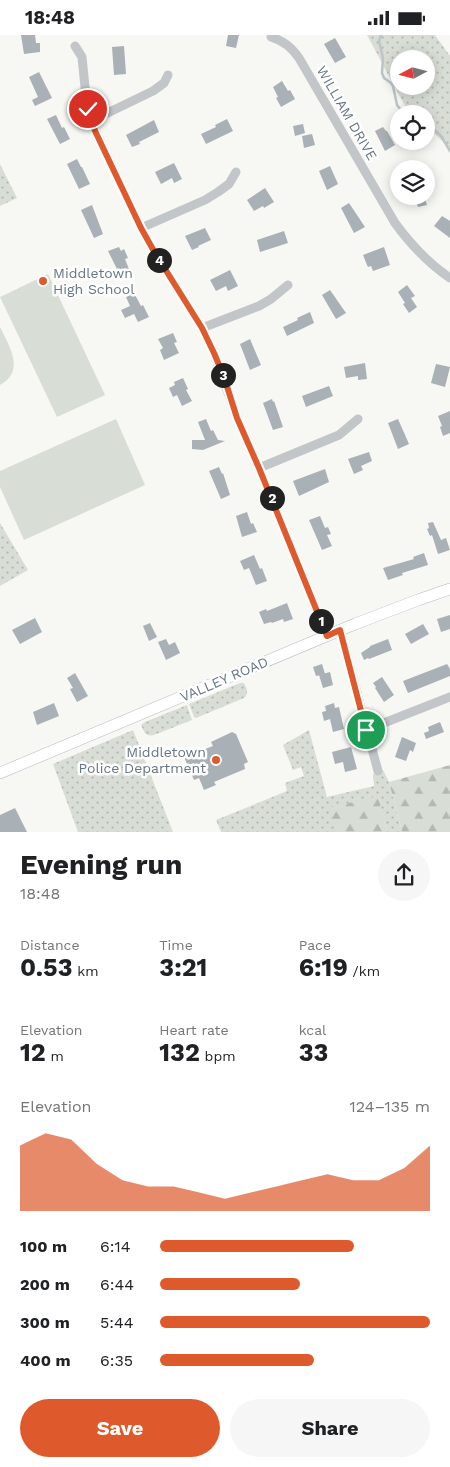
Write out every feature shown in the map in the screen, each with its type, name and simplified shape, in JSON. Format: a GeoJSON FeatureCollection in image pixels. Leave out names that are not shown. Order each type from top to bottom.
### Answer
{"type":"FeatureCollection","features":[{"type":"Feature","properties":{"kind":"main road","name":"VALLEY ROAD"},"geometry":{"type":"LineString","coordinates":[[0,773],[340,630],[450,589]]}},
{"type":"Feature","properties":{"kind":"street","name":"WILLIAM DRIVE"},"geometry":{"type":"LineString","coordinates":[[271,37],[288,45],[299,58],[395,223],[409,242],[435,267],[450,278]]}},
{"type":"Feature","properties":{"kind":"street"},"geometry":{"type":"LineString","coordinates":[[75,46],[82,57],[91,121],[141,228],[202,328],[214,353],[242,432],[259,468],[327,636]]}},
{"type":"Feature","properties":{"kind":"street"},"geometry":{"type":"LineString","coordinates":[[91,121],[153,91],[164,83],[168,75]]}},
{"type":"Feature","properties":{"kind":"street"},"geometry":{"type":"LineString","coordinates":[[141,228],[218,192],[229,184],[236,171]]}},
{"type":"Feature","properties":{"kind":"street"},"geometry":{"type":"LineString","coordinates":[[202,328],[259,306],[288,285]]}},
{"type":"Feature","properties":{"kind":"street"},"geometry":{"type":"LineString","coordinates":[[259,468],[339,435],[358,419]]}},
{"type":"Feature","properties":{"kind":"street"},"geometry":{"type":"LineString","coordinates":[[340,630],[378,771]]}},
{"type":"Feature","properties":{"kind":"street"},"geometry":{"type":"LineString","coordinates":[[366,730],[450,697]]}},
{"type":"Feature","properties":{"kind":"green space"},"geometry":{"type":"Polygon","coordinates":[[[367,35],[435,35],[450,56],[450,148],[435,134],[435,105],[404,105],[399,95],[435,95],[435,50],[390,50],[390,78],[367,35]]]}},
{"type":"Feature","properties":{"kind":"green space"},"geometry":{"type":"Polygon","coordinates":[[[0,164],[17,198],[0,206],[0,164]]]}},
{"type":"Feature","properties":{"kind":"green space"},"geometry":{"type":"Polygon","coordinates":[[[48,274],[105,395],[57,417],[0,297],[48,274]]]}},
{"type":"Feature","properties":{"kind":"green space"},"geometry":{"type":"Polygon","coordinates":[[[0,327],[11,350],[14,366],[8,379],[0,385],[0,327]]]}},
{"type":"Feature","properties":{"kind":"green space"},"geometry":{"type":"Polygon","coordinates":[[[116,419],[145,485],[24,540],[0,487],[0,471],[116,419]]]}},
{"type":"Feature","properties":{"kind":"green space"},"geometry":{"type":"Polygon","coordinates":[[[0,523],[28,570],[0,586],[0,523]]]}},
{"type":"Feature","properties":{"kind":"green space"},"geometry":{"type":"Polygon","coordinates":[[[244,683],[247,689],[247,694],[244,698],[196,718],[194,717],[189,704],[244,683]]]}},
{"type":"Feature","properties":{"kind":"green space"},"geometry":{"type":"Polygon","coordinates":[[[187,705],[192,720],[154,735],[147,735],[144,732],[141,725],[145,722],[187,705]]]}},
{"type":"Feature","properties":{"kind":"green space"},"geometry":{"type":"Polygon","coordinates":[[[133,730],[173,832],[78,832],[53,764],[133,730]]]}},
{"type":"Feature","properties":{"kind":"green space"},"geometry":{"type":"Polygon","coordinates":[[[309,730],[327,797],[374,786],[373,774],[383,770],[389,782],[402,832],[387,832],[378,797],[330,808],[337,832],[221,832],[216,820],[287,791],[285,783],[304,776],[301,767],[293,770],[283,745],[309,730]]]}},
{"type":"Feature","properties":{"kind":"green space"},"geometry":{"type":"Polygon","coordinates":[[[450,765],[450,832],[402,832],[389,782],[450,765]]]}},
{"type":"Feature","properties":{"kind":"green space"},"geometry":{"type":"Polygon","coordinates":[[[378,796],[387,832],[337,832],[329,808],[378,796]]]}},
{"type":"Feature","properties":{"kind":"building"},"geometry":{"type":"Polygon","coordinates":[[[21,35],[35,35],[36,43],[40,43],[40,52],[24,54],[21,35]]]}},
{"type":"Feature","properties":{"kind":"building"},"geometry":{"type":"Polygon","coordinates":[[[228,35],[239,35],[236,48],[226,46],[228,35]]]}},
{"type":"Feature","properties":{"kind":"building"},"geometry":{"type":"Polygon","coordinates":[[[335,38],[346,57],[335,63],[324,44],[335,38]]]}},
{"type":"Feature","properties":{"kind":"building"},"geometry":{"type":"Polygon","coordinates":[[[124,46],[126,74],[114,75],[112,47],[124,46]]]}},
{"type":"Feature","properties":{"kind":"building"},"geometry":{"type":"Polygon","coordinates":[[[39,72],[52,98],[35,106],[32,100],[38,97],[29,77],[39,72]]]}},
{"type":"Feature","properties":{"kind":"building"},"geometry":{"type":"Polygon","coordinates":[[[282,81],[295,99],[281,107],[273,87],[282,81]]]}},
{"type":"Feature","properties":{"kind":"building"},"geometry":{"type":"Polygon","coordinates":[[[56,115],[70,139],[60,144],[47,119],[56,115]]]}},
{"type":"Feature","properties":{"kind":"building"},"geometry":{"type":"Polygon","coordinates":[[[227,119],[233,131],[206,144],[201,134],[227,119]]]}},
{"type":"Feature","properties":{"kind":"building"},"geometry":{"type":"Polygon","coordinates":[[[154,120],[159,132],[132,147],[126,135],[154,120]]]}},
{"type":"Feature","properties":{"kind":"building"},"geometry":{"type":"Polygon","coordinates":[[[303,124],[305,133],[295,136],[293,126],[303,124]]]}},
{"type":"Feature","properties":{"kind":"building"},"geometry":{"type":"Polygon","coordinates":[[[383,127],[387,131],[390,136],[390,148],[385,151],[375,131],[383,127]]]}},
{"type":"Feature","properties":{"kind":"building"},"geometry":{"type":"Polygon","coordinates":[[[312,134],[315,145],[304,148],[302,136],[312,134]]]}},
{"type":"Feature","properties":{"kind":"building"},"geometry":{"type":"Polygon","coordinates":[[[77,159],[90,184],[79,189],[67,164],[77,159]]]}},
{"type":"Feature","properties":{"kind":"building"},"geometry":{"type":"Polygon","coordinates":[[[174,163],[182,179],[174,183],[172,178],[161,184],[155,172],[174,163]]]}},
{"type":"Feature","properties":{"kind":"building"},"geometry":{"type":"Polygon","coordinates":[[[330,166],[338,184],[327,190],[319,171],[330,166]]]}},
{"type":"Feature","properties":{"kind":"building"},"geometry":{"type":"Polygon","coordinates":[[[265,188],[274,202],[254,211],[247,200],[265,188]]]}},
{"type":"Feature","properties":{"kind":"building"},"geometry":{"type":"Polygon","coordinates":[[[349,203],[365,227],[354,233],[341,208],[349,203]]]}},
{"type":"Feature","properties":{"kind":"building"},"geometry":{"type":"Polygon","coordinates":[[[92,205],[103,234],[94,238],[81,210],[92,205]]]}},
{"type":"Feature","properties":{"kind":"building"},"geometry":{"type":"Polygon","coordinates":[[[442,216],[450,221],[450,238],[434,226],[442,216]]]}},
{"type":"Feature","properties":{"kind":"building"},"geometry":{"type":"Polygon","coordinates":[[[205,228],[211,240],[192,250],[185,236],[205,228]]]}},
{"type":"Feature","properties":{"kind":"building"},"geometry":{"type":"Polygon","coordinates":[[[284,231],[288,243],[260,252],[257,240],[284,231]]]}},
{"type":"Feature","properties":{"kind":"building"},"geometry":{"type":"Polygon","coordinates":[[[119,247],[121,251],[124,249],[128,258],[125,259],[129,269],[119,273],[108,251],[119,247]]]}},
{"type":"Feature","properties":{"kind":"building"},"geometry":{"type":"Polygon","coordinates":[[[384,247],[390,265],[373,271],[371,266],[368,267],[363,255],[384,247]]]}},
{"type":"Feature","properties":{"kind":"building"},"geometry":{"type":"Polygon","coordinates":[[[230,270],[238,286],[228,291],[226,286],[216,291],[210,280],[230,270]]]}},
{"type":"Feature","properties":{"kind":"building"},"geometry":{"type":"Polygon","coordinates":[[[407,285],[415,296],[411,298],[417,307],[409,313],[398,292],[407,285]]]}},
{"type":"Feature","properties":{"kind":"building"},"geometry":{"type":"Polygon","coordinates":[[[330,290],[346,313],[336,319],[322,295],[330,290]]]}},
{"type":"Feature","properties":{"kind":"building"},"geometry":{"type":"Polygon","coordinates":[[[134,293],[149,317],[138,322],[134,314],[125,318],[121,310],[130,306],[126,297],[134,293]]]}},
{"type":"Feature","properties":{"kind":"building"},"geometry":{"type":"Polygon","coordinates":[[[310,312],[314,323],[287,336],[283,327],[310,312]]]}},
{"type":"Feature","properties":{"kind":"building"},"geometry":{"type":"Polygon","coordinates":[[[173,333],[177,342],[174,343],[179,353],[164,360],[160,350],[163,348],[158,339],[173,333]]]}},
{"type":"Feature","properties":{"kind":"building"},"geometry":{"type":"Polygon","coordinates":[[[250,339],[261,365],[250,370],[240,344],[250,339]]]}},
{"type":"Feature","properties":{"kind":"building"},"geometry":{"type":"Polygon","coordinates":[[[365,363],[367,379],[358,380],[358,376],[346,378],[344,367],[365,363]]]}},
{"type":"Feature","properties":{"kind":"building"},"geometry":{"type":"Polygon","coordinates":[[[436,364],[450,367],[445,387],[431,383],[436,364]]]}},
{"type":"Feature","properties":{"kind":"building"},"geometry":{"type":"Polygon","coordinates":[[[183,378],[188,389],[186,390],[192,401],[182,406],[177,395],[173,397],[169,388],[175,385],[174,382],[183,378]]]}},
{"type":"Feature","properties":{"kind":"building"},"geometry":{"type":"Polygon","coordinates":[[[329,386],[333,396],[306,407],[302,396],[329,386]]]}},
{"type":"Feature","properties":{"kind":"building"},"geometry":{"type":"Polygon","coordinates":[[[272,399],[283,427],[273,430],[263,403],[272,399]]]}},
{"type":"Feature","properties":{"kind":"building"},"geometry":{"type":"Polygon","coordinates":[[[450,411],[450,433],[443,436],[438,416],[450,411]]]}},
{"type":"Feature","properties":{"kind":"building"},"geometry":{"type":"Polygon","coordinates":[[[206,419],[211,431],[213,430],[218,440],[225,441],[203,450],[192,449],[192,440],[205,440],[198,422],[206,419]]]}},
{"type":"Feature","properties":{"kind":"building"},"geometry":{"type":"Polygon","coordinates":[[[398,419],[409,444],[398,449],[388,423],[398,419]]]}},
{"type":"Feature","properties":{"kind":"building"},"geometry":{"type":"Polygon","coordinates":[[[369,452],[372,461],[361,466],[363,470],[354,474],[348,459],[369,452]]]}},
{"type":"Feature","properties":{"kind":"building"},"geometry":{"type":"Polygon","coordinates":[[[219,467],[223,473],[230,495],[221,499],[209,471],[219,467]]]}},
{"type":"Feature","properties":{"kind":"building"},"geometry":{"type":"Polygon","coordinates":[[[325,469],[329,482],[299,496],[293,481],[325,469]]]}},
{"type":"Feature","properties":{"kind":"building"},"geometry":{"type":"Polygon","coordinates":[[[247,512],[251,524],[253,523],[257,532],[242,537],[236,516],[247,512]]]}},
{"type":"Feature","properties":{"kind":"building"},"geometry":{"type":"Polygon","coordinates":[[[320,516],[325,528],[328,527],[331,534],[327,535],[332,546],[322,550],[309,520],[320,516]]]}},
{"type":"Feature","properties":{"kind":"building"},"geometry":{"type":"Polygon","coordinates":[[[433,522],[441,540],[446,538],[450,550],[438,554],[432,535],[430,536],[427,529],[429,528],[428,523],[433,522]]]}},
{"type":"Feature","properties":{"kind":"building"},"geometry":{"type":"Polygon","coordinates":[[[424,553],[428,565],[402,573],[403,575],[388,580],[383,568],[414,559],[413,557],[424,553]]]}},
{"type":"Feature","properties":{"kind":"building"},"geometry":{"type":"Polygon","coordinates":[[[254,555],[267,581],[256,585],[249,568],[244,570],[240,561],[254,555]]]}},
{"type":"Feature","properties":{"kind":"building"},"geometry":{"type":"Polygon","coordinates":[[[287,603],[293,619],[284,622],[283,619],[264,624],[259,612],[287,603]]]}},
{"type":"Feature","properties":{"kind":"building"},"geometry":{"type":"Polygon","coordinates":[[[450,615],[450,629],[441,632],[437,619],[450,615]]]}},
{"type":"Feature","properties":{"kind":"building"},"geometry":{"type":"Polygon","coordinates":[[[35,618],[42,632],[20,644],[12,630],[35,618]]]}},
{"type":"Feature","properties":{"kind":"building"},"geometry":{"type":"Polygon","coordinates":[[[150,623],[157,637],[149,641],[143,626],[150,623]]]}},
{"type":"Feature","properties":{"kind":"building"},"geometry":{"type":"Polygon","coordinates":[[[423,624],[429,634],[411,644],[405,634],[423,624]]]}},
{"type":"Feature","properties":{"kind":"building"},"geometry":{"type":"Polygon","coordinates":[[[166,639],[169,645],[175,642],[180,653],[166,660],[158,642],[166,639]]]}},
{"type":"Feature","properties":{"kind":"building"},"geometry":{"type":"Polygon","coordinates":[[[388,639],[392,650],[364,660],[361,653],[370,646],[388,639]]]}},
{"type":"Feature","properties":{"kind":"building"},"geometry":{"type":"Polygon","coordinates":[[[322,664],[325,674],[316,676],[313,667],[322,664]]]}},
{"type":"Feature","properties":{"kind":"building"},"geometry":{"type":"Polygon","coordinates":[[[447,664],[450,669],[450,676],[408,693],[403,681],[447,664]]]}},
{"type":"Feature","properties":{"kind":"building"},"geometry":{"type":"Polygon","coordinates":[[[330,672],[333,685],[323,688],[319,675],[330,672]]]}},
{"type":"Feature","properties":{"kind":"building"},"geometry":{"type":"Polygon","coordinates":[[[75,673],[88,696],[77,702],[70,689],[73,688],[67,678],[75,673]]]}},
{"type":"Feature","properties":{"kind":"building"},"geometry":{"type":"Polygon","coordinates":[[[382,677],[394,695],[384,702],[373,683],[382,677]]]}},
{"type":"Feature","properties":{"kind":"building"},"geometry":{"type":"Polygon","coordinates":[[[54,703],[59,716],[37,725],[33,712],[54,703]]]}},
{"type":"Feature","properties":{"kind":"building"},"geometry":{"type":"Polygon","coordinates":[[[334,703],[335,708],[339,707],[344,729],[333,732],[330,719],[324,721],[322,712],[326,711],[325,706],[334,703]]]}},
{"type":"Feature","properties":{"kind":"building"},"geometry":{"type":"Polygon","coordinates":[[[440,722],[444,732],[426,739],[424,733],[429,731],[428,727],[440,722]]]}},
{"type":"Feature","properties":{"kind":"building","name":"Middletown Police Department"},"geometry":{"type":"Polygon","coordinates":[[[232,732],[236,734],[248,762],[244,764],[245,769],[214,782],[216,785],[204,790],[199,778],[194,780],[184,757],[186,752],[194,749],[200,751],[213,746],[211,742],[232,732]]]}},
{"type":"Feature","properties":{"kind":"building"},"geometry":{"type":"Polygon","coordinates":[[[402,737],[416,743],[413,752],[410,750],[406,761],[395,757],[402,737]]]}},
{"type":"Feature","properties":{"kind":"building"},"geometry":{"type":"Polygon","coordinates":[[[351,747],[357,769],[345,772],[343,762],[335,764],[332,752],[351,747]]]}},
{"type":"Feature","properties":{"kind":"building"},"geometry":{"type":"Polygon","coordinates":[[[15,808],[27,832],[0,832],[0,815],[15,808]]]}},
{"type":"Feature","properties":{"kind":"waterway"},"geometry":{"type":"LineString","coordinates":[[381,35],[379,41],[383,58],[382,73],[384,78],[393,86],[397,105]]}},
{"type":"Feature","properties":{"kind":"waterway"},"geometry":{"type":"LineString","coordinates":[[435,130],[441,136],[450,151]]}},
{"type":"Feature","properties":{"kind":"place","name":"Middletown High School"},"geometry":{"type":"Point","coordinates":[43,281]}},
{"type":"Feature","properties":{"kind":"place","name":"Middletown Police Department"},"geometry":{"type":"Point","coordinates":[216,760]}},
{"type":"Feature","properties":{"kind":"route"},"geometry":{"type":"LineString","coordinates":[[88,109],[96,133],[141,228],[202,328],[214,353],[245,439],[259,468],[327,636],[340,630],[366,730]]}}]}
